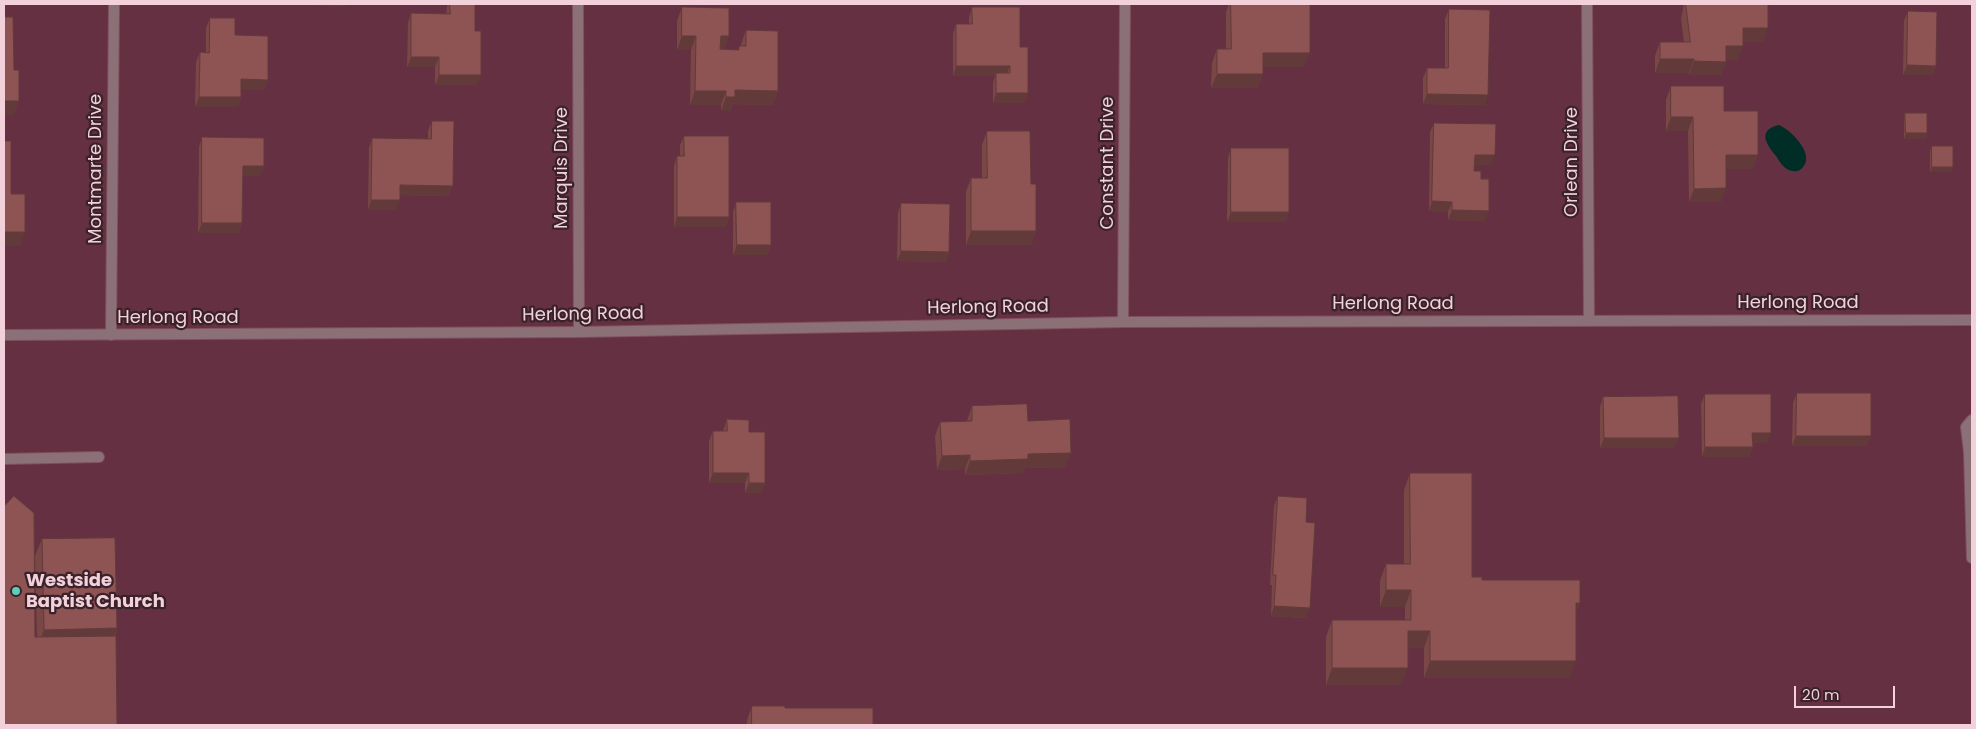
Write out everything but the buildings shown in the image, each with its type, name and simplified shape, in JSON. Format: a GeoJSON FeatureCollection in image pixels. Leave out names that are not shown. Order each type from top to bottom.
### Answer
{"type":"FeatureCollection","features":[{"type":"Feature","properties":{"kind":"street","name":"Montmarte Drive"},"geometry":{"type":"LineString","coordinates":[[111,335],[114,4]]}},
{"type":"Feature","properties":{"kind":"street","name":"Marquis Drive"},"geometry":{"type":"LineString","coordinates":[[578,4],[579,332]]}},
{"type":"Feature","properties":{"kind":"street","name":"Constant Drive"},"geometry":{"type":"LineString","coordinates":[[1123,322],[1125,4]]}},
{"type":"Feature","properties":{"kind":"street","name":"Orlean Drive"},"geometry":{"type":"LineString","coordinates":[[1587,4],[1589,320]]}},
{"type":"Feature","properties":{"kind":"street","name":"Herlong Road"},"geometry":{"type":"LineString","coordinates":[[4,335],[579,332],[1123,322],[1972,320]]}},
{"type":"Feature","properties":{"kind":"street"},"geometry":{"type":"LineString","coordinates":[[1972,420],[1966,427],[1969,452],[1972,558]]}},
{"type":"Feature","properties":{"kind":"street"},"geometry":{"type":"LineString","coordinates":[[4,459],[98,457]]}},
{"type":"Feature","properties":{"kind":"shaded area"},"geometry":{"type":"Polygon","coordinates":[[[1779,125],[1790,132],[1804,149],[1806,162],[1799,170],[1790,171],[1785,168],[1767,142],[1766,134],[1768,130],[1779,125]]]}},
{"type":"Feature","properties":{"kind":"place","name":"Westside Baptist Church"},"geometry":{"type":"Point","coordinates":[16,591]}}]}
